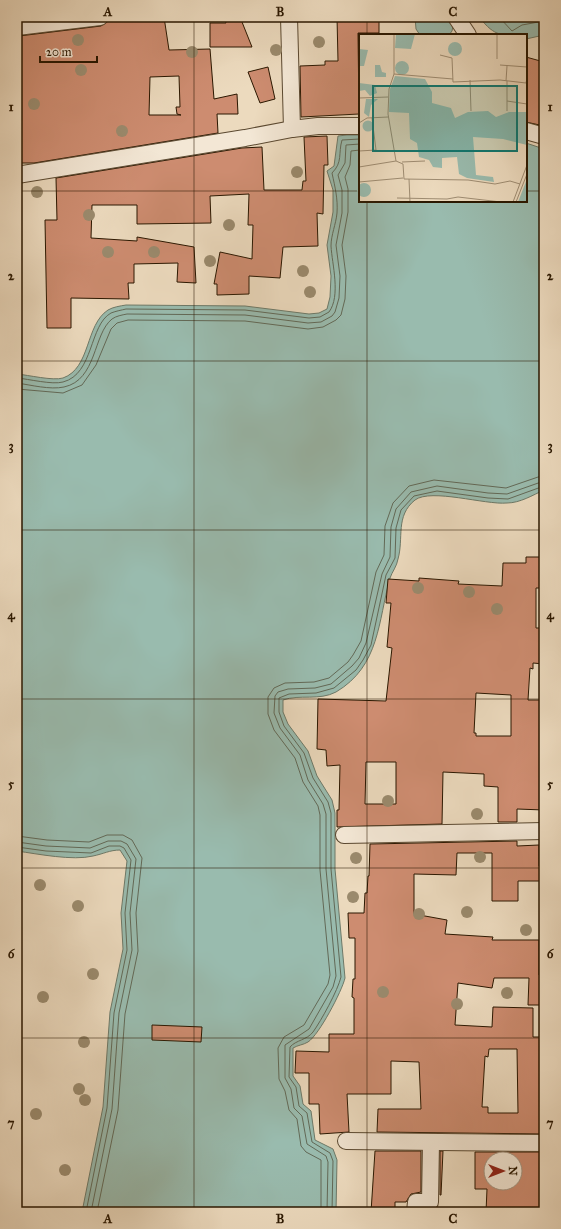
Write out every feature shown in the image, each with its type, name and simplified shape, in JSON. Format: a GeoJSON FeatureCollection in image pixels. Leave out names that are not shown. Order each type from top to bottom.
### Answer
{"type":"FeatureCollection","features":[{"type":"Feature","properties":{"kind":"street"},"geometry":{"type":"LineString","coordinates":[[17,27],[100,17]]}},
{"type":"Feature","properties":{"kind":"street"},"geometry":{"type":"LineString","coordinates":[[288,17],[292,129]]}},
{"type":"Feature","properties":{"kind":"street"},"geometry":{"type":"LineString","coordinates":[[456,17],[467,34]]}},
{"type":"Feature","properties":{"kind":"street"},"geometry":{"type":"LineString","coordinates":[[17,175],[292,129],[318,126],[359,126]]}},
{"type":"Feature","properties":{"kind":"street"},"geometry":{"type":"LineString","coordinates":[[527,131],[544,136]]}},
{"type":"Feature","properties":{"kind":"street"},"geometry":{"type":"LineString","coordinates":[[344,836],[544,831]]}},
{"type":"Feature","properties":{"kind":"street"},"geometry":{"type":"LineString","coordinates":[[346,1141],[544,1143]]}},
{"type":"Feature","properties":{"kind":"street"},"geometry":{"type":"LineString","coordinates":[[415,1212],[416,1202],[430,1202],[431,1142]]}},
{"type":"Feature","properties":{"kind":"water"},"geometry":{"type":"Polygon","coordinates":[[[415,17],[449,17],[453,26],[450,34],[419,34],[416,29],[415,17]]]}},
{"type":"Feature","properties":{"kind":"water"},"geometry":{"type":"Polygon","coordinates":[[[479,17],[544,17],[544,35],[527,39],[527,34],[500,34],[490,29],[479,17]]]}},
{"type":"Feature","properties":{"kind":"water"},"geometry":{"type":"Polygon","coordinates":[[[359,135],[359,202],[527,202],[527,143],[544,149],[544,490],[512,503],[497,503],[445,496],[423,497],[415,500],[409,506],[402,520],[400,551],[396,567],[390,578],[375,641],[369,656],[361,669],[350,681],[330,695],[296,697],[283,700],[283,712],[288,724],[308,751],[317,776],[332,800],[335,813],[335,869],[345,978],[335,1002],[313,1038],[308,1042],[293,1048],[293,1076],[300,1086],[303,1104],[311,1111],[315,1140],[333,1149],[337,1160],[336,1212],[82,1212],[103,1107],[110,1012],[123,949],[121,913],[127,861],[120,850],[76,858],[17,851],[17,374],[59,379],[72,373],[79,365],[95,326],[101,317],[108,310],[119,306],[245,306],[309,314],[319,313],[327,309],[330,297],[331,276],[327,245],[333,212],[333,190],[327,171],[334,166],[338,136],[359,135]]]}},
{"type":"Feature","properties":{"kind":"building"},"geometry":{"type":"Polygon","coordinates":[[[119,17],[142,19],[142,17],[164,17],[169,50],[210,49],[214,99],[237,94],[238,114],[217,114],[218,133],[34,163],[17,163],[19,36],[101,26],[108,21],[119,21],[119,17]],[[179,76],[150,77],[149,115],[181,115],[177,114],[176,107],[180,107],[179,76]]]}},
{"type":"Feature","properties":{"kind":"building"},"geometry":{"type":"Polygon","coordinates":[[[240,17],[252,47],[210,47],[210,23],[226,23],[225,19],[240,17]]]}},
{"type":"Feature","properties":{"kind":"building"},"geometry":{"type":"Polygon","coordinates":[[[337,17],[379,17],[379,33],[358,33],[359,114],[301,117],[300,66],[325,65],[325,61],[338,61],[337,17]]]}},
{"type":"Feature","properties":{"kind":"building"},"geometry":{"type":"Polygon","coordinates":[[[527,57],[544,62],[544,126],[527,122],[527,57]]]}},
{"type":"Feature","properties":{"kind":"building"},"geometry":{"type":"Polygon","coordinates":[[[268,67],[275,99],[260,103],[248,72],[268,67]]]}},
{"type":"Feature","properties":{"kind":"building"},"geometry":{"type":"Polygon","coordinates":[[[327,136],[328,165],[324,165],[323,214],[317,213],[318,246],[283,247],[280,278],[249,276],[249,294],[217,295],[217,284],[214,284],[220,252],[252,259],[253,225],[248,225],[249,194],[210,196],[211,223],[137,224],[137,205],[92,205],[91,238],[137,241],[137,237],[194,247],[196,283],[177,282],[178,263],[134,264],[134,283],[128,283],[129,299],[71,298],[71,328],[47,328],[45,220],[57,220],[56,178],[242,148],[262,147],[264,190],[302,190],[303,181],[306,181],[304,137],[327,136]]]}},
{"type":"Feature","properties":{"kind":"building"},"geometry":{"type":"Polygon","coordinates":[[[526,557],[544,557],[544,588],[536,588],[536,628],[544,628],[544,664],[533,663],[533,669],[530,668],[528,700],[544,700],[544,810],[517,809],[517,822],[498,822],[498,787],[484,786],[484,774],[443,772],[442,824],[337,827],[340,765],[327,766],[326,750],[317,749],[318,699],[386,701],[392,648],[387,647],[391,603],[386,603],[388,579],[419,581],[419,578],[459,581],[458,584],[502,586],[503,563],[526,563],[526,557]],[[476,693],[474,733],[476,733],[476,736],[511,736],[511,695],[476,693]],[[366,762],[365,804],[396,804],[396,762],[366,762]]]}},
{"type":"Feature","properties":{"kind":"building"},"geometry":{"type":"Polygon","coordinates":[[[517,841],[517,846],[539,845],[541,881],[518,881],[518,901],[492,901],[492,853],[457,853],[456,875],[414,874],[414,914],[447,920],[445,934],[493,937],[492,940],[539,940],[539,975],[544,975],[544,1005],[528,1005],[529,978],[494,978],[492,988],[458,983],[455,1025],[492,1027],[493,1007],[533,1008],[533,1037],[544,1037],[544,1134],[377,1132],[378,1109],[421,1109],[419,1062],[391,1061],[391,1094],[347,1094],[349,1132],[320,1134],[319,1104],[309,1104],[309,1073],[295,1073],[296,1051],[329,1052],[329,1034],[354,1034],[354,998],[352,997],[353,979],[355,979],[355,938],[349,938],[348,913],[364,913],[365,893],[367,893],[369,876],[370,844],[517,841]],[[489,1049],[488,1057],[485,1056],[482,1107],[488,1107],[488,1113],[518,1113],[517,1049],[489,1049]]]}},
{"type":"Feature","properties":{"kind":"building"},"geometry":{"type":"Polygon","coordinates":[[[152,1025],[202,1027],[201,1042],[152,1040],[152,1025]]]}},
{"type":"Feature","properties":{"kind":"building"},"geometry":{"type":"Polygon","coordinates":[[[375,1151],[421,1151],[421,1192],[411,1194],[406,1202],[395,1202],[395,1212],[371,1212],[375,1151]]]}},
{"type":"Feature","properties":{"kind":"building"},"geometry":{"type":"Polygon","coordinates":[[[440,1151],[443,1151],[441,1195],[440,1195],[440,1151]]]}},
{"type":"Feature","properties":{"kind":"building"},"geometry":{"type":"Polygon","coordinates":[[[475,1152],[483,1152],[483,1189],[475,1189],[475,1152]]]}},
{"type":"Feature","properties":{"kind":"building"},"geometry":{"type":"Polygon","coordinates":[[[523,1152],[544,1152],[544,1212],[486,1212],[487,1191],[523,1191],[523,1152]]]}}]}
